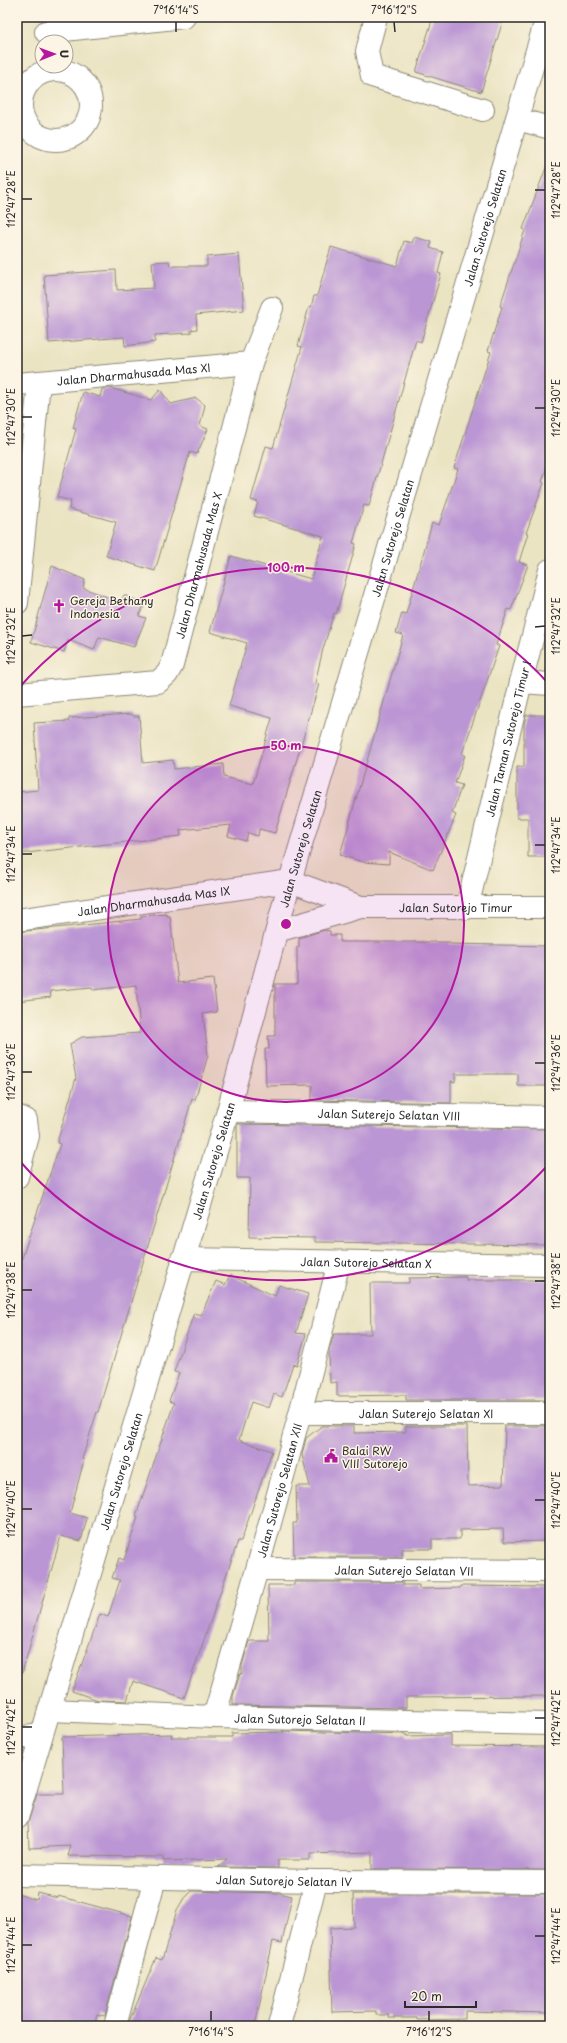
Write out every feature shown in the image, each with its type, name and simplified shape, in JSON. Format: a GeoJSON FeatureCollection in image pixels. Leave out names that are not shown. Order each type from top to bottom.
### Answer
{"type":"FeatureCollection","features":[{"type":"Feature","properties":{"kind":"street"},"geometry":{"type":"LineString","coordinates":[[46,30],[184,17]]}},
{"type":"Feature","properties":{"kind":"street"},"geometry":{"type":"LineString","coordinates":[[376,17],[367,51],[372,76],[483,110]]}},
{"type":"Feature","properties":{"kind":"street","name":"Jalan Sutorejo Selatan"},"geometry":{"type":"LineString","coordinates":[[17,1818],[182,1259],[228,1111],[290,881],[547,17]]}},
{"type":"Feature","properties":{"kind":"street"},"geometry":{"type":"LineString","coordinates":[[39,74],[31,80],[25,89],[19,110],[24,122],[32,131],[42,138],[53,141],[65,140],[76,135],[90,116],[91,104],[88,92],[82,82],[73,74]]}},
{"type":"Feature","properties":{"kind":"street"},"geometry":{"type":"LineString","coordinates":[[517,119],[550,128]]}},
{"type":"Feature","properties":{"kind":"street","name":"Jalan Dharmahusada Mas X"},"geometry":{"type":"LineString","coordinates":[[17,694],[158,682],[167,674],[172,666],[251,363],[272,308]]}},
{"type":"Feature","properties":{"kind":"street","name":"Jalan Dharmahusada Mas XI"},"geometry":{"type":"LineString","coordinates":[[17,384],[251,363]]}},
{"type":"Feature","properties":{"kind":"street"},"geometry":{"type":"LineString","coordinates":[[17,603],[39,383]]}},
{"type":"Feature","properties":{"kind":"street","name":"Jalan Taman Sutorejo Timur I"},"geometry":{"type":"LineString","coordinates":[[467,908],[521,682],[550,570]]}},
{"type":"Feature","properties":{"kind":"street"},"geometry":{"type":"LineString","coordinates":[[521,682],[550,684]]}},
{"type":"Feature","properties":{"kind":"street","name":"Jalan Sutorejo Timur"},"geometry":{"type":"LineString","coordinates":[[290,881],[361,907]]}},
{"type":"Feature","properties":{"kind":"street","name":"Jalan Dharmahusada Mas IX"},"geometry":{"type":"LineString","coordinates":[[17,920],[290,881]]}},
{"type":"Feature","properties":{"kind":"street","name":"Jalan Sutorejo Timur"},"geometry":{"type":"LineString","coordinates":[[277,931],[361,907],[550,907]]}},
{"type":"Feature","properties":{"kind":"street","name":"Jalan Suterejo Selatan VIII"},"geometry":{"type":"LineString","coordinates":[[228,1111],[550,1116]]}},
{"type":"Feature","properties":{"kind":"street"},"geometry":{"type":"LineString","coordinates":[[17,1116],[26,1120],[28,1136],[17,1178]]}},
{"type":"Feature","properties":{"kind":"street","name":"Jalan Sutorejo Selatan X"},"geometry":{"type":"LineString","coordinates":[[182,1259],[550,1265]]}},
{"type":"Feature","properties":{"kind":"street","name":"Jalan Sutorejo Selatan XII"},"geometry":{"type":"LineString","coordinates":[[214,1717],[258,1569],[301,1413],[339,1262]]}},
{"type":"Feature","properties":{"kind":"street","name":"Jalan Suterejo Selatan XI"},"geometry":{"type":"LineString","coordinates":[[301,1413],[550,1413]]}},
{"type":"Feature","properties":{"kind":"street","name":"Jalan Suterejo Selatan VII"},"geometry":{"type":"LineString","coordinates":[[258,1569],[550,1571]]}},
{"type":"Feature","properties":{"kind":"street","name":"Jalan Sutorejo Selatan II"},"geometry":{"type":"LineString","coordinates":[[50,1710],[214,1717],[550,1724]]}},
{"type":"Feature","properties":{"kind":"street"},"geometry":{"type":"LineString","coordinates":[[17,1738],[41,1734]]}},
{"type":"Feature","properties":{"kind":"street","name":"Jalan Sutorejo Selatan IV"},"geometry":{"type":"LineString","coordinates":[[17,1875],[316,1881],[550,1882]]}},
{"type":"Feature","properties":{"kind":"street"},"geometry":{"type":"LineString","coordinates":[[114,2026],[155,1878]]}},
{"type":"Feature","properties":{"kind":"street"},"geometry":{"type":"LineString","coordinates":[[279,2026],[316,1881]]}},
{"type":"Feature","properties":{"kind":"building"},"geometry":{"type":"Polygon","coordinates":[[[433,17],[504,17],[481,92],[416,72],[433,17]]]}},
{"type":"Feature","properties":{"kind":"building"},"geometry":{"type":"Polygon","coordinates":[[[547,165],[550,166],[550,457],[542,482],[544,483],[526,533],[528,533],[519,562],[528,565],[511,610],[508,609],[496,645],[499,646],[462,754],[465,755],[455,783],[462,785],[452,813],[456,815],[433,870],[389,852],[389,864],[363,862],[340,855],[403,635],[396,633],[402,613],[406,614],[432,523],[439,525],[458,469],[454,468],[491,352],[488,351],[502,307],[500,306],[525,230],[523,229],[547,165]]]}},
{"type":"Feature","properties":{"kind":"building"},"geometry":{"type":"Polygon","coordinates":[[[414,237],[432,242],[430,248],[443,252],[438,273],[441,274],[421,342],[416,340],[369,506],[364,505],[353,543],[356,544],[336,614],[334,613],[323,649],[315,683],[319,684],[275,833],[259,829],[258,836],[248,833],[246,841],[228,836],[231,825],[180,830],[181,836],[17,854],[17,792],[38,790],[34,723],[69,721],[69,718],[131,714],[134,716],[139,716],[143,763],[173,760],[174,769],[223,764],[224,777],[253,784],[272,718],[229,706],[247,643],[210,632],[231,556],[311,579],[323,536],[254,516],[258,502],[251,500],[266,446],[273,448],[302,347],[298,346],[309,307],[311,307],[314,296],[317,296],[331,247],[397,266],[404,241],[412,243],[414,237]]]}},
{"type":"Feature","properties":{"kind":"building"},"geometry":{"type":"Polygon","coordinates":[[[239,254],[244,310],[196,315],[197,329],[191,330],[191,333],[155,335],[155,342],[125,346],[124,337],[49,343],[44,275],[116,270],[117,290],[154,288],[152,262],[169,261],[170,266],[207,266],[207,257],[239,254]]]}},
{"type":"Feature","properties":{"kind":"building"},"geometry":{"type":"Polygon","coordinates":[[[110,388],[151,400],[160,390],[171,404],[196,398],[205,405],[200,426],[208,429],[197,454],[190,452],[155,571],[106,556],[116,522],[69,509],[71,501],[57,497],[76,429],[73,428],[83,392],[100,397],[102,389],[110,388]]]}},
{"type":"Feature","properties":{"kind":"building"},"geometry":{"type":"Polygon","coordinates":[[[52,566],[85,580],[83,588],[121,602],[124,595],[145,604],[139,616],[146,618],[134,647],[99,637],[94,650],[68,640],[64,652],[31,642],[52,566]]]}},
{"type":"Feature","properties":{"kind":"building"},"geometry":{"type":"Polygon","coordinates":[[[526,715],[550,715],[550,857],[528,857],[528,818],[517,818],[517,767],[524,767],[524,725],[526,715]]]}},
{"type":"Feature","properties":{"kind":"building"},"geometry":{"type":"Polygon","coordinates":[[[167,914],[167,916],[170,916],[178,983],[213,979],[217,1012],[203,1014],[208,1055],[195,1100],[192,1099],[98,1412],[82,1459],[84,1460],[70,1513],[87,1518],[81,1541],[61,1536],[22,1673],[17,1672],[17,1273],[60,1144],[57,1143],[76,1078],[70,1044],[82,1037],[140,1033],[136,985],[93,990],[92,987],[50,991],[51,997],[17,1001],[17,932],[141,919],[141,916],[167,914]]]}},
{"type":"Feature","properties":{"kind":"building"},"geometry":{"type":"Polygon","coordinates":[[[324,930],[330,931],[330,935],[340,935],[340,942],[450,942],[450,944],[550,946],[550,1086],[518,1086],[518,1074],[455,1074],[455,1082],[451,1081],[451,1103],[312,1100],[312,1085],[266,1086],[265,1049],[269,1049],[268,1036],[275,1036],[275,984],[297,984],[297,947],[299,947],[299,938],[324,930]]]}},
{"type":"Feature","properties":{"kind":"building"},"geometry":{"type":"Polygon","coordinates":[[[237,1124],[550,1129],[550,1245],[315,1242],[315,1238],[249,1237],[250,1178],[237,1178],[237,1124]]]}},
{"type":"Feature","properties":{"kind":"building"},"geometry":{"type":"Polygon","coordinates":[[[230,1275],[275,1296],[279,1285],[308,1294],[296,1333],[306,1334],[297,1365],[293,1364],[282,1397],[274,1394],[269,1408],[251,1402],[239,1440],[272,1451],[241,1541],[238,1541],[184,1698],[133,1681],[127,1701],[98,1700],[72,1691],[100,1614],[108,1617],[120,1580],[112,1578],[119,1558],[124,1560],[138,1517],[136,1516],[174,1403],[169,1401],[179,1373],[174,1372],[194,1313],[201,1315],[216,1281],[225,1285],[230,1275]]]}},
{"type":"Feature","properties":{"kind":"building"},"geometry":{"type":"Polygon","coordinates":[[[466,1277],[466,1280],[550,1280],[550,1400],[406,1400],[406,1395],[337,1396],[337,1382],[330,1383],[329,1351],[334,1334],[371,1334],[370,1283],[409,1283],[409,1278],[466,1277]]]}},
{"type":"Feature","properties":{"kind":"building"},"geometry":{"type":"Polygon","coordinates":[[[322,1426],[354,1426],[354,1433],[406,1432],[406,1426],[467,1426],[468,1486],[503,1485],[505,1426],[550,1426],[550,1541],[504,1542],[503,1529],[460,1530],[460,1539],[432,1539],[432,1549],[402,1549],[402,1557],[294,1557],[293,1523],[297,1523],[296,1486],[310,1486],[302,1455],[306,1438],[322,1426]]]}},
{"type":"Feature","properties":{"kind":"building"},"geometry":{"type":"Polygon","coordinates":[[[294,1582],[403,1582],[403,1585],[419,1585],[419,1589],[460,1588],[460,1586],[547,1587],[547,1596],[550,1596],[550,1696],[406,1697],[406,1708],[233,1705],[233,1696],[240,1674],[242,1674],[242,1666],[249,1641],[269,1641],[268,1585],[294,1585],[294,1582]]]}},
{"type":"Feature","properties":{"kind":"building"},"geometry":{"type":"Polygon","coordinates":[[[282,1731],[406,1734],[406,1736],[451,1735],[451,1746],[550,1747],[550,1870],[372,1869],[372,1852],[310,1854],[310,1860],[278,1860],[278,1868],[218,1867],[227,1859],[163,1861],[163,1857],[68,1856],[71,1846],[29,1848],[28,1823],[37,1794],[64,1794],[62,1737],[172,1734],[171,1737],[232,1737],[232,1733],[284,1732],[282,1731]]]}},
{"type":"Feature","properties":{"kind":"building"},"geometry":{"type":"Polygon","coordinates":[[[191,1891],[279,1893],[292,1896],[282,1943],[273,1941],[255,2026],[143,2026],[129,2022],[156,1958],[162,1960],[177,1910],[184,1898],[191,1891]]]}},
{"type":"Feature","properties":{"kind":"building"},"geometry":{"type":"Polygon","coordinates":[[[38,1893],[58,1898],[58,1896],[132,1916],[105,2016],[97,2014],[94,2026],[17,2026],[17,1894],[37,1900],[38,1893]]]}},
{"type":"Feature","properties":{"kind":"building"},"geometry":{"type":"Polygon","coordinates":[[[353,1894],[550,1894],[550,2013],[465,2011],[465,2019],[417,2020],[417,2018],[389,2018],[389,2015],[376,2015],[376,2011],[332,2012],[330,1928],[354,1927],[353,1894]]]}},
{"type":"Feature","properties":{"kind":"place","name":"Gereja Bethany Indonesia"},"geometry":{"type":"Point","coordinates":[59,606]}},
{"type":"Feature","properties":{"kind":"place","name":"Balai RW VIII Sutorejo"},"geometry":{"type":"Point","coordinates":[331,1456]}}]}
